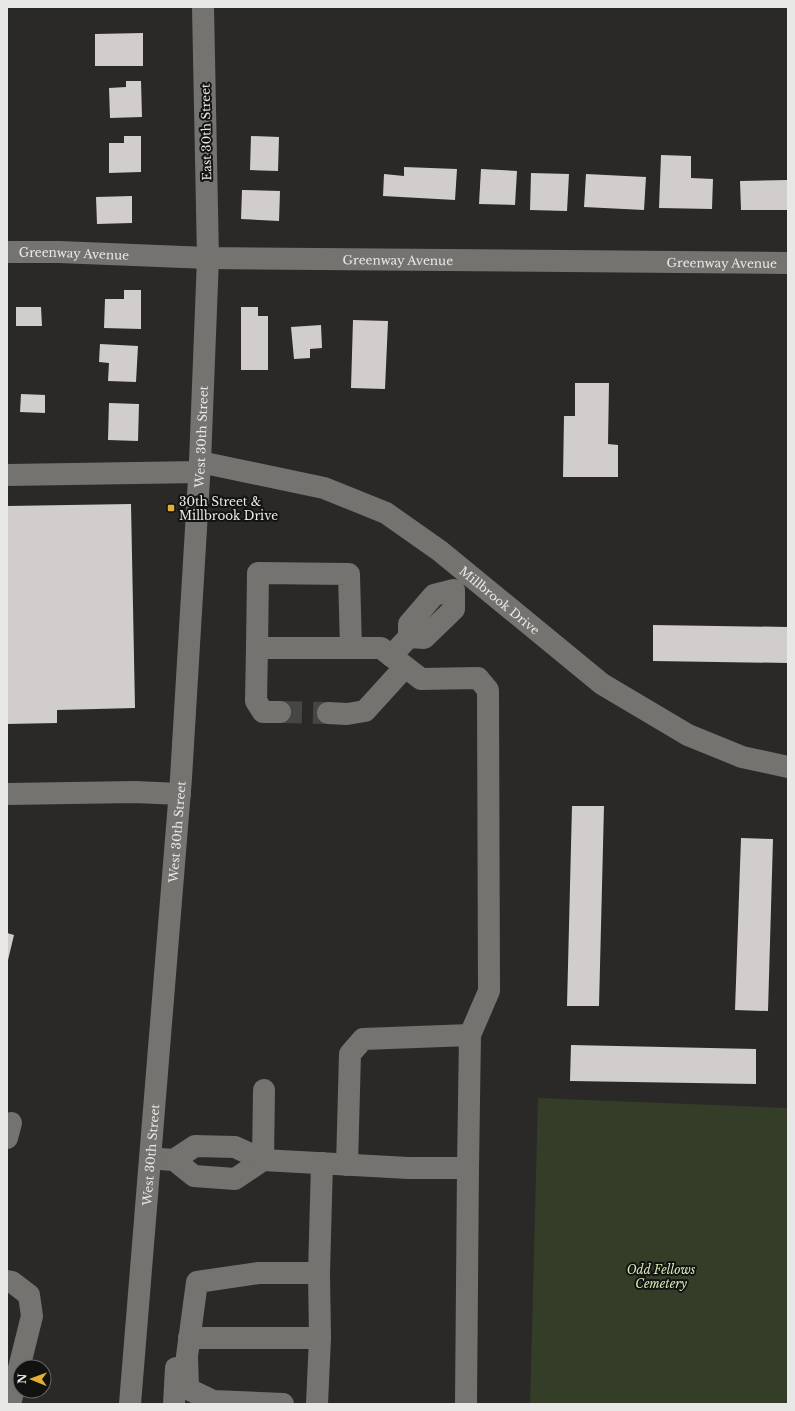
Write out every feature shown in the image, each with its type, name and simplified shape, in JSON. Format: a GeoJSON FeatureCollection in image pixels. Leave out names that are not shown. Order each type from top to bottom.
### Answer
{"type":"FeatureCollection","features":[{"type":"Feature","properties":{"kind":"street","name":"East 30th Street"},"geometry":{"type":"LineString","coordinates":[[203,7],[208,258]]}},
{"type":"Feature","properties":{"kind":"street","name":"Greenway Avenue"},"geometry":{"type":"LineString","coordinates":[[7,252],[208,258],[788,264]]}},
{"type":"Feature","properties":{"kind":"street","name":"West 30th Street"},"geometry":{"type":"LineString","coordinates":[[130,1404],[180,794],[200,467],[208,258]]}},
{"type":"Feature","properties":{"kind":"street","name":"Millbrook Drive"},"geometry":{"type":"LineString","coordinates":[[7,475],[200,467],[324,488],[386,513],[440,551],[461,583],[602,684],[688,735],[742,756],[788,767]]}},
{"type":"Feature","properties":{"kind":"street"},"geometry":{"type":"LineString","coordinates":[[280,712],[263,712],[256,701],[258,573],[349,574],[351,648]]}},
{"type":"Feature","properties":{"kind":"street"},"geometry":{"type":"LineString","coordinates":[[328,713],[347,714],[365,711],[398,662],[409,637],[424,638],[454,609],[461,583]]}},
{"type":"Feature","properties":{"kind":"street"},"geometry":{"type":"LineString","coordinates":[[257,648],[380,648],[420,679],[478,678],[488,690],[489,991],[470,1035],[466,1404]]}},
{"type":"Feature","properties":{"kind":"street"},"geometry":{"type":"LineString","coordinates":[[7,794],[135,792],[180,794]]}},
{"type":"Feature","properties":{"kind":"street"},"geometry":{"type":"LineString","coordinates":[[347,1165],[350,1054],[363,1039],[470,1035]]}},
{"type":"Feature","properties":{"kind":"street"},"geometry":{"type":"LineString","coordinates":[[263,1160],[264,1090]]}},
{"type":"Feature","properties":{"kind":"street"},"geometry":{"type":"LineString","coordinates":[[174,1160],[195,1146],[235,1147],[263,1160],[408,1168],[468,1168]]}},
{"type":"Feature","properties":{"kind":"street"},"geometry":{"type":"LineString","coordinates":[[150,1158],[174,1160],[194,1176],[235,1179],[263,1160]]}},
{"type":"Feature","properties":{"kind":"street"},"geometry":{"type":"LineString","coordinates":[[317,1404],[320,1338],[319,1273],[322,1164]]}},
{"type":"Feature","properties":{"kind":"street"},"geometry":{"type":"LineString","coordinates":[[174,1404],[180,1308],[197,1282],[259,1273],[319,1273]]}},
{"type":"Feature","properties":{"kind":"street"},"geometry":{"type":"LineString","coordinates":[[7,1281],[12,1282],[29,1295],[32,1316],[10,1404]]}},
{"type":"Feature","properties":{"kind":"street"},"geometry":{"type":"LineString","coordinates":[[197,1284],[187,1356],[188,1389],[214,1401],[283,1404]]}},
{"type":"Feature","properties":{"kind":"street"},"geometry":{"type":"LineString","coordinates":[[189,1338],[320,1338]]}},
{"type":"Feature","properties":{"kind":"green space","name":"Odd Fellows Cemetery"},"geometry":{"type":"Polygon","coordinates":[[[538,1098],[788,1108],[788,1404],[530,1404],[538,1098]]]}},
{"type":"Feature","properties":{"kind":"building"},"geometry":{"type":"Polygon","coordinates":[[[143,33],[143,66],[95,66],[95,34],[143,33]]]}},
{"type":"Feature","properties":{"kind":"building"},"geometry":{"type":"Polygon","coordinates":[[[126,81],[141,81],[142,117],[110,118],[109,88],[126,87],[126,81]]]}},
{"type":"Feature","properties":{"kind":"building"},"geometry":{"type":"Polygon","coordinates":[[[124,136],[141,136],[141,172],[109,173],[109,143],[124,143],[124,136]]]}},
{"type":"Feature","properties":{"kind":"building"},"geometry":{"type":"Polygon","coordinates":[[[251,136],[279,137],[278,171],[250,170],[251,136]]]}},
{"type":"Feature","properties":{"kind":"building"},"geometry":{"type":"Polygon","coordinates":[[[661,155],[691,156],[691,178],[713,179],[712,209],[659,208],[661,155]]]}},
{"type":"Feature","properties":{"kind":"building"},"geometry":{"type":"Polygon","coordinates":[[[404,167],[457,169],[455,200],[383,196],[384,174],[404,176],[404,167]]]}},
{"type":"Feature","properties":{"kind":"building"},"geometry":{"type":"Polygon","coordinates":[[[481,169],[517,171],[515,205],[479,204],[481,169]]]}},
{"type":"Feature","properties":{"kind":"building"},"geometry":{"type":"Polygon","coordinates":[[[531,173],[569,174],[567,211],[530,210],[531,173]]]}},
{"type":"Feature","properties":{"kind":"building"},"geometry":{"type":"Polygon","coordinates":[[[586,174],[646,177],[644,210],[584,207],[586,174]]]}},
{"type":"Feature","properties":{"kind":"building"},"geometry":{"type":"Polygon","coordinates":[[[788,180],[788,210],[741,210],[740,181],[788,180]]]}},
{"type":"Feature","properties":{"kind":"building"},"geometry":{"type":"Polygon","coordinates":[[[242,190],[280,191],[279,221],[241,219],[242,190]]]}},
{"type":"Feature","properties":{"kind":"building"},"geometry":{"type":"Polygon","coordinates":[[[132,196],[132,223],[97,224],[96,197],[132,196]]]}},
{"type":"Feature","properties":{"kind":"building"},"geometry":{"type":"Polygon","coordinates":[[[124,290],[141,290],[141,329],[104,328],[105,299],[124,299],[124,290]]]}},
{"type":"Feature","properties":{"kind":"building"},"geometry":{"type":"Polygon","coordinates":[[[16,307],[41,307],[42,326],[16,326],[16,307]]]}},
{"type":"Feature","properties":{"kind":"building"},"geometry":{"type":"Polygon","coordinates":[[[241,307],[258,307],[258,316],[268,316],[268,370],[241,370],[241,307]]]}},
{"type":"Feature","properties":{"kind":"building"},"geometry":{"type":"Polygon","coordinates":[[[353,320],[388,321],[385,389],[351,388],[353,320]]]}},
{"type":"Feature","properties":{"kind":"building"},"geometry":{"type":"Polygon","coordinates":[[[321,325],[322,348],[310,349],[310,358],[294,359],[291,327],[321,325]]]}},
{"type":"Feature","properties":{"kind":"building"},"geometry":{"type":"Polygon","coordinates":[[[100,344],[138,346],[136,382],[108,381],[109,363],[99,362],[100,344]]]}},
{"type":"Feature","properties":{"kind":"building"},"geometry":{"type":"Polygon","coordinates":[[[575,383],[609,383],[608,444],[618,445],[618,477],[563,477],[564,416],[575,416],[575,383]]]}},
{"type":"Feature","properties":{"kind":"building"},"geometry":{"type":"Polygon","coordinates":[[[21,394],[45,395],[45,413],[20,412],[21,394]]]}},
{"type":"Feature","properties":{"kind":"building"},"geometry":{"type":"Polygon","coordinates":[[[109,403],[139,404],[138,441],[108,440],[109,403]]]}},
{"type":"Feature","properties":{"kind":"building"},"geometry":{"type":"Polygon","coordinates":[[[131,504],[135,708],[57,710],[57,723],[7,724],[7,506],[131,504]]]}},
{"type":"Feature","properties":{"kind":"building"},"geometry":{"type":"Polygon","coordinates":[[[653,625],[788,627],[788,663],[653,661],[653,625]]]}},
{"type":"Feature","properties":{"kind":"building"},"geometry":{"type":"Polygon","coordinates":[[[572,806],[604,806],[599,1006],[567,1006],[572,806]]]}},
{"type":"Feature","properties":{"kind":"building"},"geometry":{"type":"Polygon","coordinates":[[[741,838],[773,839],[768,1011],[735,1010],[741,838]]]}},
{"type":"Feature","properties":{"kind":"building"},"geometry":{"type":"Polygon","coordinates":[[[7,933],[14,935],[8,960],[7,960],[7,933]]]}},
{"type":"Feature","properties":{"kind":"building"},"geometry":{"type":"Polygon","coordinates":[[[571,1045],[756,1049],[756,1084],[570,1081],[571,1045]]]}},
{"type":"Feature","properties":{"kind":"tunnel"},"geometry":{"type":"LineString","coordinates":[[280,712],[328,713]]}},
{"type":"Feature","properties":{"kind":"place","name":"30th Street & Millbrook Drive"},"geometry":{"type":"Point","coordinates":[171,508]}}]}
